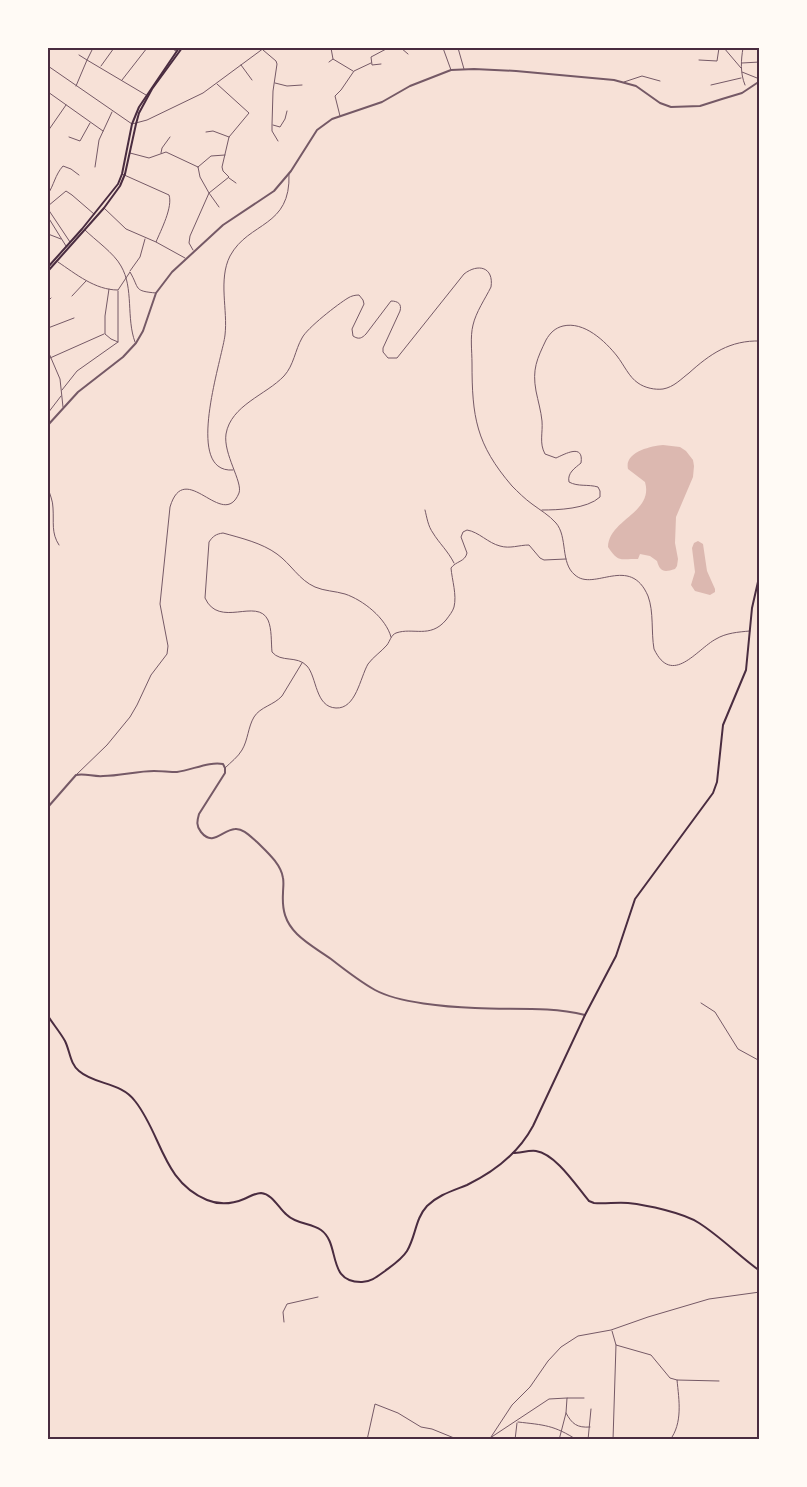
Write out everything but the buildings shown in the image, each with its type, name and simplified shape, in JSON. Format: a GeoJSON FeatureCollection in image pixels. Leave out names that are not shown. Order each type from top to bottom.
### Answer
{"type":"FeatureCollection","features":[{"type":"Feature","properties":{"kind":"main road"},"geometry":{"type":"LineString","coordinates":[[71,243],[104,208],[120,186],[134,124],[146,94],[179,48]]}},
{"type":"Feature","properties":{"kind":"main road"},"geometry":{"type":"LineString","coordinates":[[48,271],[115,189],[123,174],[134,124],[152,89],[182,48]]}},
{"type":"Feature","properties":{"kind":"main road"},"geometry":{"type":"LineString","coordinates":[[48,267],[67,248]]}},
{"type":"Feature","properties":{"kind":"main road"},"geometry":{"type":"LineString","coordinates":[[48,1016],[66,1043],[73,1062],[80,1072],[125,1091],[136,1102],[169,1166],[183,1184],[200,1196],[216,1202],[231,1203],[261,1193],[268,1195],[293,1220],[323,1231],[329,1240],[337,1269],[350,1280],[360,1282],[371,1280],[400,1260],[408,1250],[416,1224],[434,1200],[488,1174],[524,1142],[534,1126],[585,1015],[616,956],[635,899],[713,793],[717,782],[722,725],[746,670],[752,608],[760,573]]}},
{"type":"Feature","properties":{"kind":"main road"},"geometry":{"type":"LineString","coordinates":[[513,1152],[536,1151],[547,1155],[557,1163],[589,1201],[594,1203],[640,1205],[688,1217],[715,1234],[760,1271]]}},
{"type":"Feature","properties":{"kind":"street"},"geometry":{"type":"LineString","coordinates":[[76,86],[93,48]]}},
{"type":"Feature","properties":{"kind":"street"},"geometry":{"type":"LineString","coordinates":[[100,67],[114,48]]}},
{"type":"Feature","properties":{"kind":"street"},"geometry":{"type":"LineString","coordinates":[[122,81],[147,48]]}},
{"type":"Feature","properties":{"kind":"street"},"geometry":{"type":"LineString","coordinates":[[171,48],[176,51]]}},
{"type":"Feature","properties":{"kind":"street"},"geometry":{"type":"LineString","coordinates":[[48,67],[134,124],[148,120],[194,97],[216,84],[263,48],[276,61],[272,131],[278,141]]}},
{"type":"Feature","properties":{"kind":"street"},"geometry":{"type":"LineString","coordinates":[[331,48],[333,59],[354,71]]}},
{"type":"Feature","properties":{"kind":"street"},"geometry":{"type":"LineString","coordinates":[[371,62],[372,56],[388,48]]}},
{"type":"Feature","properties":{"kind":"street"},"geometry":{"type":"LineString","coordinates":[[401,48],[408,54]]}},
{"type":"Feature","properties":{"kind":"street"},"geometry":{"type":"LineString","coordinates":[[443,48],[450,70]]}},
{"type":"Feature","properties":{"kind":"street"},"geometry":{"type":"LineString","coordinates":[[458,48],[464,69]]}},
{"type":"Feature","properties":{"kind":"street"},"geometry":{"type":"LineString","coordinates":[[699,60],[717,61],[719,48]]}},
{"type":"Feature","properties":{"kind":"street"},"geometry":{"type":"LineString","coordinates":[[724,48],[742,68]]}},
{"type":"Feature","properties":{"kind":"street"},"geometry":{"type":"LineString","coordinates":[[743,48],[741,77],[745,85]]}},
{"type":"Feature","properties":{"kind":"street"},"geometry":{"type":"LineString","coordinates":[[78,55],[146,94]]}},
{"type":"Feature","properties":{"kind":"street"},"geometry":{"type":"LineString","coordinates":[[329,62],[333,59]]}},
{"type":"Feature","properties":{"kind":"street"},"geometry":{"type":"LineString","coordinates":[[371,62],[373,66],[380,64]]}},
{"type":"Feature","properties":{"kind":"street"},"geometry":{"type":"LineString","coordinates":[[340,116],[334,97],[342,90],[354,71],[371,62]]}},
{"type":"Feature","properties":{"kind":"street"},"geometry":{"type":"LineString","coordinates":[[741,63],[760,62]]}},
{"type":"Feature","properties":{"kind":"street"},"geometry":{"type":"LineString","coordinates":[[240,65],[252,80]]}},
{"type":"Feature","properties":{"kind":"street"},"geometry":{"type":"LineString","coordinates":[[48,425],[63,407],[85,386],[123,357],[136,343],[143,331],[156,293],[172,272],[223,225],[274,191],[289,174],[317,130],[332,119],[382,102],[410,86],[450,70],[526,71],[624,82],[636,86],[660,103],[672,107],[700,106],[742,93],[760,81]]}},
{"type":"Feature","properties":{"kind":"street"},"geometry":{"type":"LineString","coordinates":[[742,72],[757,78]]}},
{"type":"Feature","properties":{"kind":"street"},"geometry":{"type":"LineString","coordinates":[[624,82],[642,76],[660,81]]}},
{"type":"Feature","properties":{"kind":"street"},"geometry":{"type":"LineString","coordinates":[[711,85],[741,77]]}},
{"type":"Feature","properties":{"kind":"street"},"geometry":{"type":"LineString","coordinates":[[274,83],[287,86],[302,85]]}},
{"type":"Feature","properties":{"kind":"street"},"geometry":{"type":"LineString","coordinates":[[216,84],[249,113],[229,137],[222,169],[236,183]]}},
{"type":"Feature","properties":{"kind":"street"},"geometry":{"type":"LineString","coordinates":[[48,92],[103,131]]}},
{"type":"Feature","properties":{"kind":"street"},"geometry":{"type":"LineString","coordinates":[[48,131],[66,105]]}},
{"type":"Feature","properties":{"kind":"street"},"geometry":{"type":"LineString","coordinates":[[95,167],[97,148],[113,111]]}},
{"type":"Feature","properties":{"kind":"street"},"geometry":{"type":"LineString","coordinates":[[272,125],[280,127],[288,111]]}},
{"type":"Feature","properties":{"kind":"street"},"geometry":{"type":"LineString","coordinates":[[69,137],[80,141],[90,122]]}},
{"type":"Feature","properties":{"kind":"street"},"geometry":{"type":"LineString","coordinates":[[206,132],[213,131],[229,137]]}},
{"type":"Feature","properties":{"kind":"street"},"geometry":{"type":"LineString","coordinates":[[161,153],[162,148],[170,137]]}},
{"type":"Feature","properties":{"kind":"street"},"geometry":{"type":"LineString","coordinates":[[129,153],[149,158],[161,153],[169,153],[198,167]]}},
{"type":"Feature","properties":{"kind":"street"},"geometry":{"type":"LineString","coordinates":[[198,167],[211,156],[225,155]]}},
{"type":"Feature","properties":{"kind":"street"},"geometry":{"type":"LineString","coordinates":[[48,194],[56,175],[63,166],[71,169],[79,176]]}},
{"type":"Feature","properties":{"kind":"street"},"geometry":{"type":"LineString","coordinates":[[198,167],[200,177],[218,207]]}},
{"type":"Feature","properties":{"kind":"street"},"geometry":{"type":"LineString","coordinates":[[123,174],[170,197],[166,218],[156,242]]}},
{"type":"Feature","properties":{"kind":"street"},"geometry":{"type":"LineString","coordinates":[[233,470],[227,471],[220,468],[212,461],[208,453],[207,441],[210,402],[225,334],[225,279],[227,266],[230,257],[238,245],[271,220],[282,208],[289,183],[289,174]]}},
{"type":"Feature","properties":{"kind":"street"},"geometry":{"type":"LineString","coordinates":[[194,251],[189,243],[190,236],[210,193],[229,177]]}},
{"type":"Feature","properties":{"kind":"street"},"geometry":{"type":"LineString","coordinates":[[71,243],[48,207],[66,191],[94,214]]}},
{"type":"Feature","properties":{"kind":"street"},"geometry":{"type":"LineString","coordinates":[[104,208],[126,229],[156,242],[186,259]]}},
{"type":"Feature","properties":{"kind":"street"},"geometry":{"type":"LineString","coordinates":[[48,217],[67,248]]}},
{"type":"Feature","properties":{"kind":"street"},"geometry":{"type":"LineString","coordinates":[[84,230],[120,263],[129,301],[131,329],[136,343]]}},
{"type":"Feature","properties":{"kind":"street"},"geometry":{"type":"LineString","coordinates":[[48,234],[62,239]]}},
{"type":"Feature","properties":{"kind":"street"},"geometry":{"type":"LineString","coordinates":[[118,342],[118,290],[140,257],[146,238]]}},
{"type":"Feature","properties":{"kind":"street"},"geometry":{"type":"LineString","coordinates":[[57,261],[86,281],[99,287],[118,290]]}},
{"type":"Feature","properties":{"kind":"street"},"geometry":{"type":"LineString","coordinates":[[48,807],[76,775],[107,745],[130,717],[145,684],[165,657],[168,646],[160,604],[170,507],[173,497],[178,491],[188,488],[217,504],[224,504],[230,502],[238,494],[240,488],[225,443],[229,424],[241,410],[283,377],[292,363],[301,338],[348,297],[358,295],[364,300],[364,304],[353,326],[352,333],[356,338],[362,338],[391,302],[396,301],[401,307],[384,344],[383,352],[388,358],[397,358],[464,274],[471,268],[479,267],[485,269],[490,275],[492,282],[476,318],[472,334],[472,394],[477,424],[485,446],[494,462],[522,496],[549,516],[559,527],[569,569],[575,576],[581,579],[587,580],[611,575],[622,575],[641,585],[648,598],[654,649],[657,655],[668,664],[684,663],[714,640],[724,635],[750,631]]}},
{"type":"Feature","properties":{"kind":"street"},"geometry":{"type":"LineString","coordinates":[[130,272],[141,292],[156,293]]}},
{"type":"Feature","properties":{"kind":"street"},"geometry":{"type":"LineString","coordinates":[[72,296],[86,281]]}},
{"type":"Feature","properties":{"kind":"street"},"geometry":{"type":"LineString","coordinates":[[109,289],[105,316],[105,334],[118,342]]}},
{"type":"Feature","properties":{"kind":"street"},"geometry":{"type":"LineString","coordinates":[[48,301],[51,298]]}},
{"type":"Feature","properties":{"kind":"street"},"geometry":{"type":"LineString","coordinates":[[48,328],[74,318]]}},
{"type":"Feature","properties":{"kind":"street"},"geometry":{"type":"LineString","coordinates":[[541,510],[569,509],[596,501],[600,497],[598,487],[575,485],[569,482],[570,472],[581,463],[582,457],[580,454],[576,451],[571,451],[556,458],[545,454],[541,448],[542,421],[533,376],[536,362],[548,336],[555,329],[569,325],[585,329],[610,349],[637,383],[655,389],[672,386],[716,350],[727,345],[745,341],[760,341]]}},
{"type":"Feature","properties":{"kind":"street"},"geometry":{"type":"LineString","coordinates":[[50,358],[105,334]]}},
{"type":"Feature","properties":{"kind":"street"},"geometry":{"type":"LineString","coordinates":[[62,390],[77,371],[118,342]]}},
{"type":"Feature","properties":{"kind":"street"},"geometry":{"type":"LineString","coordinates":[[48,351],[60,379],[63,407]]}},
{"type":"Feature","properties":{"kind":"street"},"geometry":{"type":"LineString","coordinates":[[48,413],[62,395]]}},
{"type":"Feature","properties":{"kind":"street"},"geometry":{"type":"LineString","coordinates":[[48,488],[53,507],[52,525],[59,545]]}},
{"type":"Feature","properties":{"kind":"street"},"geometry":{"type":"LineString","coordinates":[[425,510],[428,524],[433,534],[454,564]]}},
{"type":"Feature","properties":{"kind":"street"},"geometry":{"type":"LineString","coordinates":[[392,637],[383,619],[354,598],[344,593],[312,586],[276,553],[224,533],[218,533],[213,536],[209,542],[205,598],[208,605],[216,611],[225,613],[248,611],[264,615],[268,620],[274,655],[278,658],[294,659],[302,662],[307,666],[324,702],[330,706],[340,707],[350,703],[369,663],[396,633],[430,630],[444,623],[450,616],[454,607],[451,568],[467,556],[467,550],[461,537],[466,530],[473,531],[497,546],[505,548],[521,545],[529,546],[544,560],[567,558]]}},
{"type":"Feature","properties":{"kind":"street"},"geometry":{"type":"LineString","coordinates":[[302,662],[282,696],[260,710],[255,716],[242,750],[225,768],[222,780],[199,814],[197,821],[200,831],[210,838],[216,838],[233,829],[243,830],[264,849],[281,871],[284,880],[282,907],[284,916],[290,925],[298,935],[376,991],[413,1001],[476,1008],[532,1008],[570,1011],[585,1015]]}},
{"type":"Feature","properties":{"kind":"street"},"geometry":{"type":"LineString","coordinates":[[76,775],[113,776],[154,771],[170,772],[195,769],[217,762],[223,764],[225,768]]}},
{"type":"Feature","properties":{"kind":"street"},"geometry":{"type":"LineString","coordinates":[[702,1003],[715,1012],[738,1050],[760,1061]]}},
{"type":"Feature","properties":{"kind":"street"},"geometry":{"type":"LineString","coordinates":[[491,1437],[512,1405],[530,1387],[554,1353],[578,1336],[611,1330],[710,1299],[760,1292]]}},
{"type":"Feature","properties":{"kind":"street"},"geometry":{"type":"LineString","coordinates":[[284,1322],[283,1312],[287,1304],[318,1298]]}},
{"type":"Feature","properties":{"kind":"street"},"geometry":{"type":"LineString","coordinates":[[611,1330],[616,1345],[613,1440]]}},
{"type":"Feature","properties":{"kind":"street"},"geometry":{"type":"LineString","coordinates":[[616,1345],[651,1355],[670,1378],[677,1380],[719,1381]]}},
{"type":"Feature","properties":{"kind":"street"},"geometry":{"type":"LineString","coordinates":[[670,1440],[675,1433],[679,1415],[677,1380]]}},
{"type":"Feature","properties":{"kind":"street"},"geometry":{"type":"LineString","coordinates":[[558,1440],[566,1413],[567,1398]]}},
{"type":"Feature","properties":{"kind":"street"},"geometry":{"type":"LineString","coordinates":[[488,1440],[549,1399],[584,1398]]}},
{"type":"Feature","properties":{"kind":"street"},"geometry":{"type":"LineString","coordinates":[[367,1440],[375,1404],[398,1413],[421,1427],[432,1429],[459,1440]]}},
{"type":"Feature","properties":{"kind":"street"},"geometry":{"type":"LineString","coordinates":[[588,1440],[591,1409]]}},
{"type":"Feature","properties":{"kind":"street"},"geometry":{"type":"LineString","coordinates":[[566,1413],[575,1426],[590,1427]]}},
{"type":"Feature","properties":{"kind":"street"},"geometry":{"type":"LineString","coordinates":[[515,1440],[518,1419]]}},
{"type":"Feature","properties":{"kind":"street"},"geometry":{"type":"LineString","coordinates":[[518,1422],[562,1429],[577,1440]]}},
{"type":"Feature","properties":{"kind":"shaded area"},"geometry":{"type":"Polygon","coordinates":[[[663,445],[680,447],[686,451],[693,460],[694,466],[693,477],[676,517],[675,543],[678,559],[677,566],[675,569],[668,571],[661,569],[657,561],[650,556],[640,554],[638,559],[621,559],[615,556],[608,547],[610,537],[615,529],[638,509],[646,493],[645,482],[628,469],[630,458],[640,451],[663,445]]]}},
{"type":"Feature","properties":{"kind":"shaded area"},"geometry":{"type":"Polygon","coordinates":[[[698,541],[703,544],[707,571],[715,589],[715,592],[710,595],[695,591],[691,585],[695,572],[692,548],[694,543],[698,541]]]}}]}
